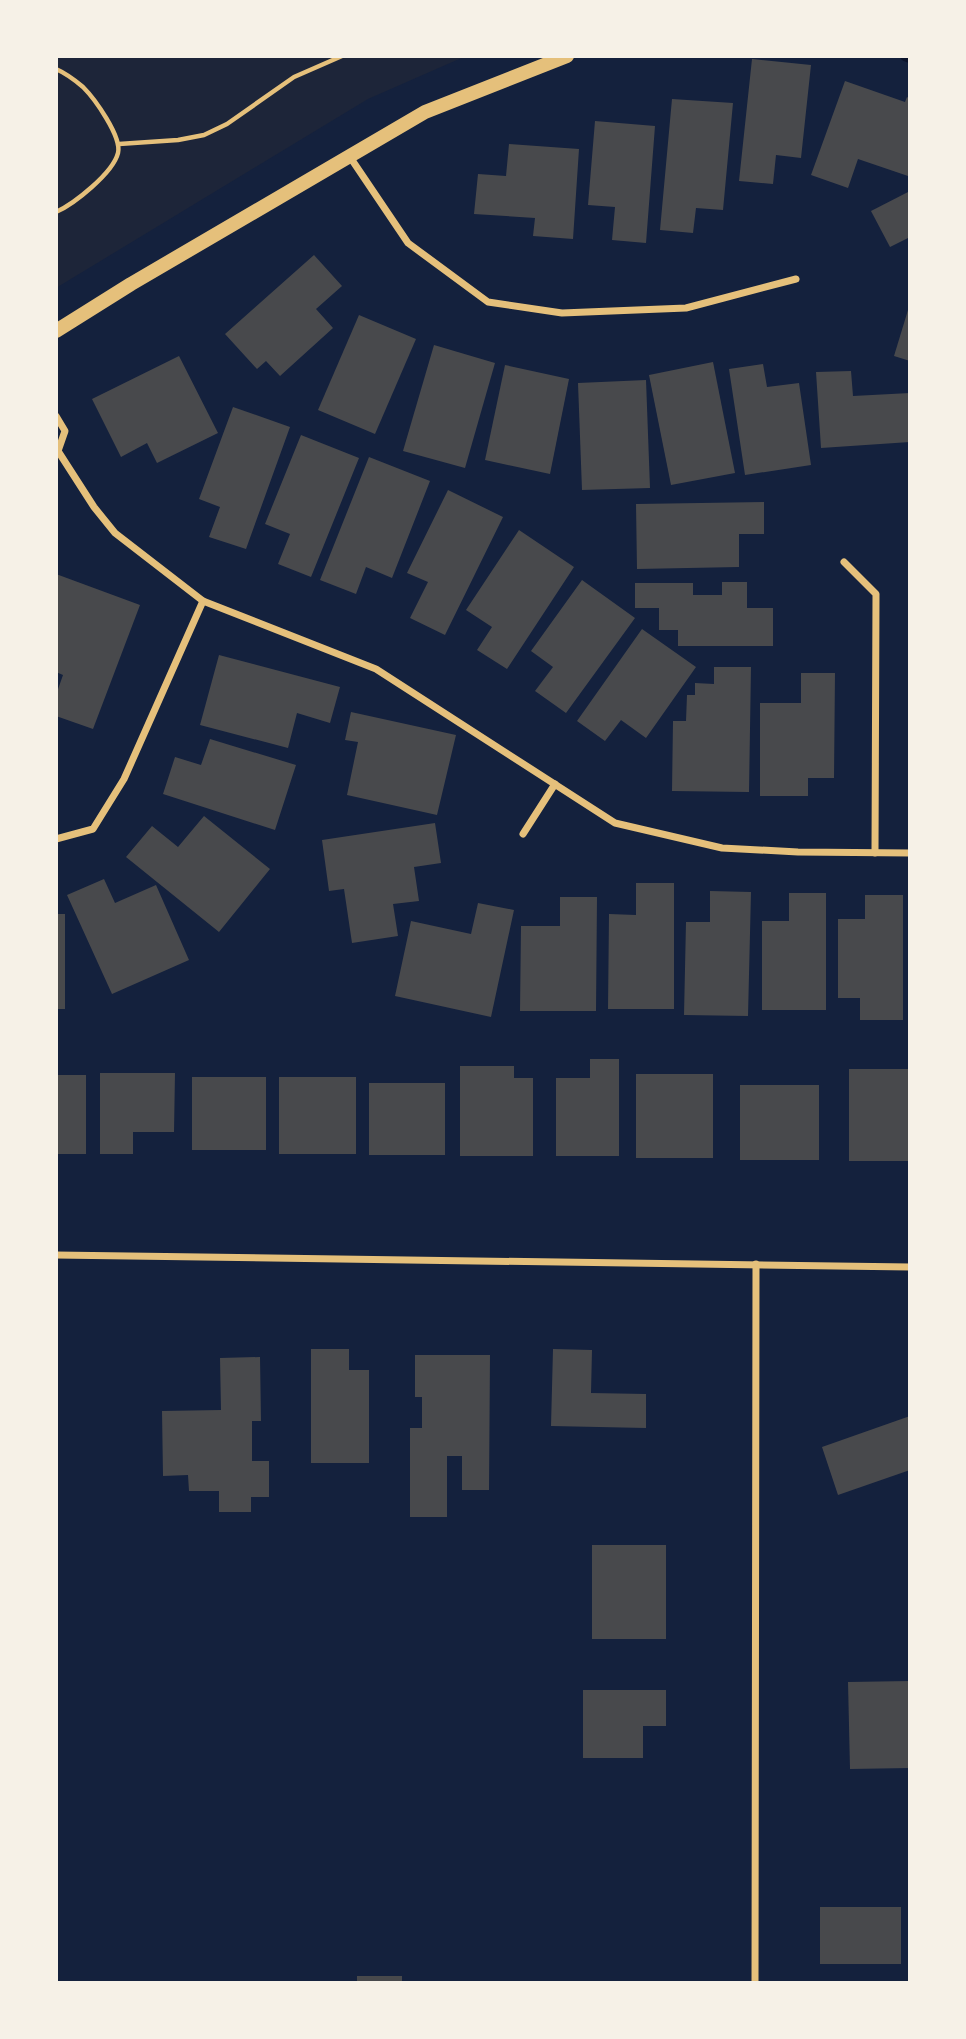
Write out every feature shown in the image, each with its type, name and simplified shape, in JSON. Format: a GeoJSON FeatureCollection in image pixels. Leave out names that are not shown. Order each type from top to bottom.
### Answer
{"type":"FeatureCollection","features":[{"type":"Feature","properties":{"kind":"main road"},"geometry":{"type":"LineString","coordinates":[[56,331],[425,112],[567,56]]}},
{"type":"Feature","properties":{"kind":"street"},"geometry":{"type":"LineString","coordinates":[[350,157],[408,243],[488,302],[562,313],[686,308],[796,279]]}},
{"type":"Feature","properties":{"kind":"street"},"geometry":{"type":"LineString","coordinates":[[56,416],[65,430],[57,451],[94,507],[115,533],[203,601],[376,669],[615,823],[722,848],[910,853]]}},
{"type":"Feature","properties":{"kind":"street"},"geometry":{"type":"LineString","coordinates":[[844,562],[876,594],[875,853]]}},
{"type":"Feature","properties":{"kind":"street"},"geometry":{"type":"LineString","coordinates":[[56,839],[93,829],[124,779],[203,601]]}},
{"type":"Feature","properties":{"kind":"street"},"geometry":{"type":"LineString","coordinates":[[523,834],[555,784]]}},
{"type":"Feature","properties":{"kind":"street"},"geometry":{"type":"LineString","coordinates":[[56,1255],[910,1267]]}},
{"type":"Feature","properties":{"kind":"street"},"geometry":{"type":"LineString","coordinates":[[755,1983],[756,1265]]}},
{"type":"Feature","properties":{"kind":"path"},"geometry":{"type":"LineString","coordinates":[[119,144],[178,140],[204,135],[227,124],[294,77],[342,56]]}},
{"type":"Feature","properties":{"kind":"path"},"geometry":{"type":"LineString","coordinates":[[56,69],[83,88],[104,114],[119,144],[118,156],[87,192],[56,212]]}},
{"type":"Feature","properties":{"kind":"shaded area"},"geometry":{"type":"Polygon","coordinates":[[[56,56],[466,56],[368,99],[56,288],[56,56]]]}},
{"type":"Feature","properties":{"kind":"building"},"geometry":{"type":"Polygon","coordinates":[[[752,59],[811,65],[801,158],[776,155],[773,184],[739,181],[752,59]]]}},
{"type":"Feature","properties":{"kind":"building"},"geometry":{"type":"Polygon","coordinates":[[[845,81],[905,102],[907,97],[910,99],[908,176],[858,159],[848,188],[811,175],[845,81]]]}},
{"type":"Feature","properties":{"kind":"building"},"geometry":{"type":"Polygon","coordinates":[[[672,99],[733,103],[723,210],[696,208],[693,233],[660,230],[672,99]]]}},
{"type":"Feature","properties":{"kind":"building"},"geometry":{"type":"Polygon","coordinates":[[[595,121],[655,126],[646,243],[612,240],[615,207],[588,205],[595,121]]]}},
{"type":"Feature","properties":{"kind":"building"},"geometry":{"type":"Polygon","coordinates":[[[509,144],[579,149],[573,239],[533,236],[535,218],[474,214],[478,174],[506,176],[509,144]]]}},
{"type":"Feature","properties":{"kind":"building"},"geometry":{"type":"Polygon","coordinates":[[[910,191],[910,237],[890,247],[871,211],[910,191]]]}},
{"type":"Feature","properties":{"kind":"building"},"geometry":{"type":"Polygon","coordinates":[[[314,255],[342,286],[316,309],[333,328],[280,376],[266,361],[257,369],[225,334],[314,255]]]}},
{"type":"Feature","properties":{"kind":"building"},"geometry":{"type":"Polygon","coordinates":[[[910,310],[910,361],[894,356],[910,310]]]}},
{"type":"Feature","properties":{"kind":"building"},"geometry":{"type":"Polygon","coordinates":[[[359,315],[416,339],[375,434],[318,410],[359,315]]]}},
{"type":"Feature","properties":{"kind":"building"},"geometry":{"type":"Polygon","coordinates":[[[434,345],[495,363],[465,468],[403,451],[434,345]]]}},
{"type":"Feature","properties":{"kind":"building"},"geometry":{"type":"Polygon","coordinates":[[[179,356],[218,433],[157,463],[147,443],[121,457],[92,399],[179,356]]]}},
{"type":"Feature","properties":{"kind":"building"},"geometry":{"type":"Polygon","coordinates":[[[713,362],[735,473],[671,485],[649,375],[713,362]]]}},
{"type":"Feature","properties":{"kind":"building"},"geometry":{"type":"Polygon","coordinates":[[[763,364],[767,387],[799,383],[811,465],[745,475],[729,369],[763,364]]]}},
{"type":"Feature","properties":{"kind":"building"},"geometry":{"type":"Polygon","coordinates":[[[505,365],[569,379],[550,474],[485,460],[505,365]]]}},
{"type":"Feature","properties":{"kind":"building"},"geometry":{"type":"Polygon","coordinates":[[[851,371],[853,396],[910,393],[910,442],[821,448],[816,372],[851,371]]]}},
{"type":"Feature","properties":{"kind":"building"},"geometry":{"type":"Polygon","coordinates":[[[646,380],[650,488],[582,490],[578,383],[646,380]]]}},
{"type":"Feature","properties":{"kind":"building"},"geometry":{"type":"Polygon","coordinates":[[[233,407],[290,427],[246,549],[209,537],[220,507],[199,499],[233,407]]]}},
{"type":"Feature","properties":{"kind":"building"},"geometry":{"type":"Polygon","coordinates":[[[301,435],[359,458],[311,577],[278,564],[290,534],[265,524],[301,435]]]}},
{"type":"Feature","properties":{"kind":"building"},"geometry":{"type":"Polygon","coordinates":[[[369,457],[430,481],[392,578],[366,567],[356,594],[320,580],[369,457]]]}},
{"type":"Feature","properties":{"kind":"building"},"geometry":{"type":"Polygon","coordinates":[[[448,490],[503,517],[445,635],[410,618],[428,582],[407,573],[448,490]]]}},
{"type":"Feature","properties":{"kind":"building"},"geometry":{"type":"Polygon","coordinates":[[[764,502],[764,534],[739,534],[739,567],[637,569],[636,504],[764,502]]]}},
{"type":"Feature","properties":{"kind":"building"},"geometry":{"type":"Polygon","coordinates":[[[519,530],[574,567],[507,669],[477,650],[492,627],[466,610],[519,530]]]}},
{"type":"Feature","properties":{"kind":"building"},"geometry":{"type":"Polygon","coordinates":[[[56,574],[140,605],[93,729],[56,716],[56,695],[63,675],[56,672],[56,574]]]}},
{"type":"Feature","properties":{"kind":"building"},"geometry":{"type":"Polygon","coordinates":[[[582,580],[635,618],[566,713],[535,691],[553,667],[531,651],[582,580]]]}},
{"type":"Feature","properties":{"kind":"building"},"geometry":{"type":"Polygon","coordinates":[[[722,582],[747,582],[747,608],[773,608],[773,646],[678,646],[678,630],[659,630],[659,608],[635,608],[635,583],[693,583],[693,595],[722,595],[722,582]]]}},
{"type":"Feature","properties":{"kind":"building"},"geometry":{"type":"Polygon","coordinates":[[[642,629],[696,667],[646,738],[621,720],[605,741],[577,721],[642,629]]]}},
{"type":"Feature","properties":{"kind":"building"},"geometry":{"type":"Polygon","coordinates":[[[219,655],[340,687],[330,723],[297,713],[288,748],[200,725],[219,655]]]}},
{"type":"Feature","properties":{"kind":"building"},"geometry":{"type":"Polygon","coordinates":[[[714,667],[751,667],[749,792],[672,791],[673,721],[686,721],[687,695],[695,695],[695,683],[714,684],[714,667]]]}},
{"type":"Feature","properties":{"kind":"building"},"geometry":{"type":"Polygon","coordinates":[[[801,673],[835,673],[834,778],[808,778],[808,796],[760,796],[760,703],[801,703],[801,673]]]}},
{"type":"Feature","properties":{"kind":"building"},"geometry":{"type":"Polygon","coordinates":[[[351,712],[456,735],[437,815],[347,795],[358,742],[345,740],[351,712]]]}},
{"type":"Feature","properties":{"kind":"building"},"geometry":{"type":"Polygon","coordinates":[[[210,739],[296,765],[275,830],[163,794],[175,757],[201,765],[210,739]]]}},
{"type":"Feature","properties":{"kind":"building"},"geometry":{"type":"Polygon","coordinates":[[[204,816],[270,869],[219,932],[126,857],[152,826],[178,847],[204,816]]]}},
{"type":"Feature","properties":{"kind":"building"},"geometry":{"type":"Polygon","coordinates":[[[435,823],[441,863],[414,867],[419,901],[393,904],[398,936],[352,943],[344,889],[329,891],[322,840],[435,823]]]}},
{"type":"Feature","properties":{"kind":"building"},"geometry":{"type":"Polygon","coordinates":[[[104,879],[115,903],[156,885],[189,960],[112,994],[67,895],[104,879]]]}},
{"type":"Feature","properties":{"kind":"building"},"geometry":{"type":"Polygon","coordinates":[[[636,883],[674,883],[674,1009],[608,1009],[609,914],[636,915],[636,883]]]}},
{"type":"Feature","properties":{"kind":"building"},"geometry":{"type":"Polygon","coordinates":[[[710,891],[751,892],[748,1016],[684,1015],[686,922],[710,922],[710,891]]]}},
{"type":"Feature","properties":{"kind":"building"},"geometry":{"type":"Polygon","coordinates":[[[789,893],[826,893],[826,1010],[762,1010],[762,921],[789,921],[789,893]]]}},
{"type":"Feature","properties":{"kind":"building"},"geometry":{"type":"Polygon","coordinates":[[[865,895],[903,895],[903,1020],[860,1020],[860,998],[838,998],[838,919],[865,919],[865,895]]]}},
{"type":"Feature","properties":{"kind":"building"},"geometry":{"type":"Polygon","coordinates":[[[560,897],[597,897],[596,1011],[520,1011],[521,926],[560,926],[560,897]]]}},
{"type":"Feature","properties":{"kind":"building"},"geometry":{"type":"Polygon","coordinates":[[[478,903],[514,910],[491,1017],[395,996],[411,921],[471,934],[478,903]]]}},
{"type":"Feature","properties":{"kind":"building"},"geometry":{"type":"Polygon","coordinates":[[[56,914],[65,914],[65,1009],[56,1009],[56,914]]]}},
{"type":"Feature","properties":{"kind":"building"},"geometry":{"type":"Polygon","coordinates":[[[590,1059],[619,1059],[619,1156],[556,1156],[556,1078],[590,1078],[590,1059]]]}},
{"type":"Feature","properties":{"kind":"building"},"geometry":{"type":"Polygon","coordinates":[[[460,1066],[514,1066],[514,1078],[533,1078],[533,1156],[460,1156],[460,1066]]]}},
{"type":"Feature","properties":{"kind":"building"},"geometry":{"type":"Polygon","coordinates":[[[849,1069],[910,1069],[910,1161],[849,1161],[849,1069]]]}},
{"type":"Feature","properties":{"kind":"building"},"geometry":{"type":"Polygon","coordinates":[[[100,1073],[175,1073],[174,1132],[133,1132],[133,1154],[100,1154],[100,1073]]]}},
{"type":"Feature","properties":{"kind":"building"},"geometry":{"type":"Polygon","coordinates":[[[636,1074],[713,1074],[713,1158],[636,1158],[636,1074]]]}},
{"type":"Feature","properties":{"kind":"building"},"geometry":{"type":"Polygon","coordinates":[[[56,1075],[86,1075],[86,1154],[56,1154],[56,1075]]]}},
{"type":"Feature","properties":{"kind":"building"},"geometry":{"type":"Polygon","coordinates":[[[192,1077],[266,1077],[266,1150],[192,1150],[192,1077]]]}},
{"type":"Feature","properties":{"kind":"building"},"geometry":{"type":"Polygon","coordinates":[[[279,1077],[356,1077],[356,1154],[279,1154],[279,1077]]]}},
{"type":"Feature","properties":{"kind":"building"},"geometry":{"type":"Polygon","coordinates":[[[369,1083],[445,1083],[445,1155],[369,1155],[369,1083]]]}},
{"type":"Feature","properties":{"kind":"building"},"geometry":{"type":"Polygon","coordinates":[[[740,1085],[819,1085],[819,1160],[740,1160],[740,1085]]]}},
{"type":"Feature","properties":{"kind":"building"},"geometry":{"type":"Polygon","coordinates":[[[311,1349],[349,1349],[349,1370],[369,1370],[369,1463],[311,1463],[311,1349]]]}},
{"type":"Feature","properties":{"kind":"building"},"geometry":{"type":"Polygon","coordinates":[[[553,1349],[592,1350],[591,1393],[646,1394],[646,1428],[551,1426],[553,1349]]]}},
{"type":"Feature","properties":{"kind":"building"},"geometry":{"type":"Polygon","coordinates":[[[415,1355],[490,1355],[489,1490],[462,1490],[462,1456],[447,1456],[447,1517],[410,1517],[410,1428],[422,1428],[422,1397],[415,1397],[415,1355]]]}},
{"type":"Feature","properties":{"kind":"building"},"geometry":{"type":"Polygon","coordinates":[[[260,1357],[261,1421],[252,1421],[252,1461],[269,1461],[269,1497],[251,1497],[251,1512],[219,1512],[219,1491],[189,1491],[188,1475],[163,1476],[162,1411],[221,1410],[220,1358],[260,1357]]]}},
{"type":"Feature","properties":{"kind":"building"},"geometry":{"type":"Polygon","coordinates":[[[910,1416],[910,1470],[838,1495],[822,1447],[910,1416]]]}},
{"type":"Feature","properties":{"kind":"building"},"geometry":{"type":"Polygon","coordinates":[[[592,1545],[666,1545],[666,1639],[592,1639],[592,1545]]]}},
{"type":"Feature","properties":{"kind":"building"},"geometry":{"type":"Polygon","coordinates":[[[910,1681],[910,1768],[850,1769],[848,1682],[910,1681]]]}},
{"type":"Feature","properties":{"kind":"building"},"geometry":{"type":"Polygon","coordinates":[[[583,1690],[666,1690],[666,1726],[643,1726],[643,1758],[583,1758],[583,1690]]]}},
{"type":"Feature","properties":{"kind":"building"},"geometry":{"type":"Polygon","coordinates":[[[820,1907],[901,1907],[901,1964],[820,1964],[820,1907]]]}},
{"type":"Feature","properties":{"kind":"building"},"geometry":{"type":"Polygon","coordinates":[[[357,1976],[402,1976],[402,1983],[357,1983],[357,1976]]]}},
{"type":"Feature","properties":{"kind":"waterway"},"geometry":{"type":"LineString","coordinates":[[905,56],[910,58]]}}]}
